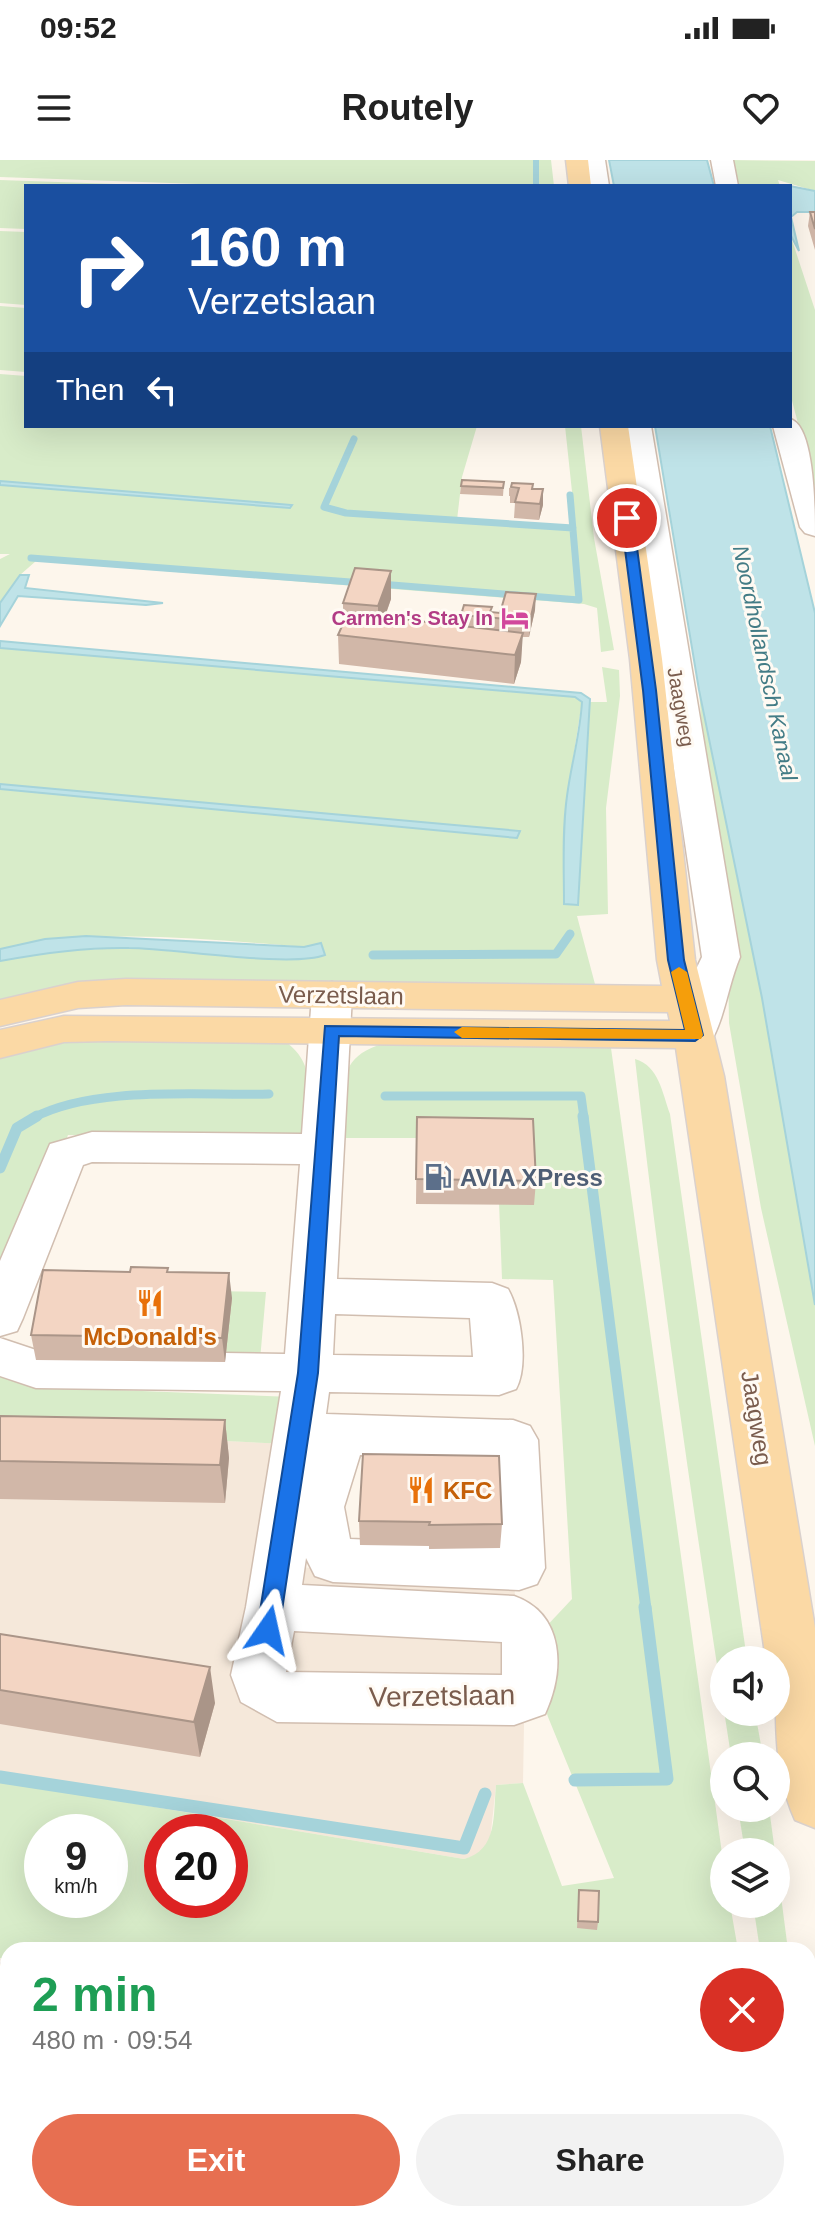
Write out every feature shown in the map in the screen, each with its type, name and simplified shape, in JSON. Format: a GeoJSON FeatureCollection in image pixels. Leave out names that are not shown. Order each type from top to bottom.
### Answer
{"type":"FeatureCollection","features":[{"type":"Feature","properties":{"kind":"main road"},"geometry":{"type":"LineString","coordinates":[[577,160],[580,184]]}},
{"type":"Feature","properties":{"kind":"main road","name":"Jaagweg"},"geometry":{"type":"LineString","coordinates":[[614,428],[646,659],[676,960],[696,1007],[815,1801]]}},
{"type":"Feature","properties":{"kind":"main road","name":"Verzetslaan"},"geometry":{"type":"LineString","coordinates":[[0,1014],[78,995],[126,992],[332,1013]]}},
{"type":"Feature","properties":{"kind":"main road","name":"Verzetslaan"},"geometry":{"type":"LineString","coordinates":[[0,1044],[64,1029],[332,1013],[696,1007]]}},
{"type":"Feature","properties":{"kind":"street"},"geometry":{"type":"LineString","coordinates":[[594,160],[598,184]]}},
{"type":"Feature","properties":{"kind":"street"},"geometry":{"type":"LineString","coordinates":[[722,160],[727,184]]}},
{"type":"Feature","properties":{"kind":"street","name":"Jaagweg"},"geometry":{"type":"LineString","coordinates":[[637,428],[721,957],[696,1007]]}},
{"type":"Feature","properties":{"kind":"street"},"geometry":{"type":"LineString","coordinates":[[788,428],[815,527]]}},
{"type":"Feature","properties":{"kind":"street","name":"Verzetslaan"},"geometry":{"type":"LineString","coordinates":[[273,1607],[318,1434],[308,1373],[332,1013]]}},
{"type":"Feature","properties":{"kind":"street"},"geometry":{"type":"LineString","coordinates":[[0,1318],[65,1155],[92,1147],[324,1149]]}},
{"type":"Feature","properties":{"kind":"street"},"geometry":{"type":"LineString","coordinates":[[0,1357],[36,1369],[499,1376],[492,1301],[314,1296]]}},
{"type":"Feature","properties":{"kind":"shaded area"},"geometry":{"type":"Polygon","coordinates":[[[0,1430],[287,1444],[270,1565],[514,1582],[524,1725],[523,1783],[496,1785],[490,1841],[480,1854],[464,1859],[248,1823],[248,1814],[196,1814],[0,1781],[0,1430]]]}},
{"type":"Feature","properties":{"kind":"green space"},"geometry":{"type":"Polygon","coordinates":[[[0,160],[551,160],[554,184],[198,184],[0,177],[0,160]]]}},
{"type":"Feature","properties":{"kind":"green space"},"geometry":{"type":"Polygon","coordinates":[[[729,160],[815,161],[815,191],[778,180],[779,184],[735,184],[729,160]]]}},
{"type":"Feature","properties":{"kind":"green space"},"geometry":{"type":"Polygon","coordinates":[[[0,180],[116,184],[24,184],[24,229],[0,228],[0,180]]]}},
{"type":"Feature","properties":{"kind":"green space"},"geometry":{"type":"Polygon","coordinates":[[[0,231],[24,232],[24,305],[0,303],[0,231]]]}},
{"type":"Feature","properties":{"kind":"green space"},"geometry":{"type":"Polygon","coordinates":[[[792,240],[815,310],[815,488],[792,401],[792,240]]]}},
{"type":"Feature","properties":{"kind":"green space"},"geometry":{"type":"Polygon","coordinates":[[[0,306],[24,308],[24,372],[0,370],[0,306]]]}},
{"type":"Feature","properties":{"kind":"green space"},"geometry":{"type":"Polygon","coordinates":[[[0,374],[24,376],[24,428],[476,428],[462,477],[457,520],[576,529],[565,428],[581,428],[594,538],[614,650],[601,652],[597,608],[584,604],[36,561],[20,575],[0,603],[0,559],[10,554],[0,554],[0,485],[290,508],[292,505],[0,481],[0,374]]]}},
{"type":"Feature","properties":{"kind":"green space"},"geometry":{"type":"Polygon","coordinates":[[[0,648],[575,697],[582,702],[567,797],[564,904],[578,904],[590,702],[607,702],[602,667],[619,670],[620,696],[606,808],[608,914],[577,916],[596,988],[0,1008],[0,961],[49,951],[129,948],[277,957],[320,943],[304,947],[190,938],[113,937],[37,942],[0,949],[0,789],[517,838],[519,832],[0,784],[0,648]]]}},
{"type":"Feature","properties":{"kind":"green space"},"geometry":{"type":"Polygon","coordinates":[[[699,690],[762,998],[815,1305],[815,1446],[761,1208],[729,1023],[728,961],[711,852],[699,690]]]}},
{"type":"Feature","properties":{"kind":"green space"},"geometry":{"type":"Polygon","coordinates":[[[72,1038],[287,1043],[297,1052],[307,1074],[307,1139],[68,1135],[0,1312],[0,1052],[72,1038]]]}},
{"type":"Feature","properties":{"kind":"green space"},"geometry":{"type":"Polygon","coordinates":[[[390,1042],[611,1048],[710,1766],[710,1822],[718,1822],[720,1838],[710,1838],[710,1918],[732,1918],[737,1942],[0,1942],[0,1781],[196,1814],[144,1814],[144,1918],[248,1918],[248,1823],[464,1859],[483,1848],[488,1840],[494,1819],[496,1785],[523,1783],[562,1886],[614,1878],[548,1717],[527,1647],[572,1599],[553,1280],[502,1279],[496,1125],[418,1138],[346,1138],[344,1090],[350,1065],[371,1048],[390,1042]]]}},
{"type":"Feature","properties":{"kind":"green space"},"geometry":{"type":"Polygon","coordinates":[[[635,1059],[655,1074],[670,1114],[745,1646],[714,1646],[635,1059]]]}},
{"type":"Feature","properties":{"kind":"green space"},"geometry":{"type":"Polygon","coordinates":[[[208,1291],[266,1292],[260,1360],[201,1359],[208,1291]]]}},
{"type":"Feature","properties":{"kind":"green space"},"geometry":{"type":"Polygon","coordinates":[[[0,1370],[40,1387],[292,1397],[287,1444],[0,1430],[0,1370]]]}},
{"type":"Feature","properties":{"kind":"green space"},"geometry":{"type":"Polygon","coordinates":[[[726,1726],[758,1726],[760,1742],[729,1742],[726,1726]]]}},
{"type":"Feature","properties":{"kind":"green space"},"geometry":{"type":"Polygon","coordinates":[[[740,1822],[771,1822],[773,1838],[743,1838],[740,1822]]]}},
{"type":"Feature","properties":{"kind":"green space"},"geometry":{"type":"Polygon","coordinates":[[[755,1918],[784,1918],[787,1942],[759,1942],[755,1918]]]}},
{"type":"Feature","properties":{"kind":"water"},"geometry":{"type":"Polygon","coordinates":[[[609,160],[707,160],[713,184],[614,184],[609,160]]]}},
{"type":"Feature","properties":{"kind":"water"},"geometry":{"type":"Polygon","coordinates":[[[792,186],[815,191],[815,212],[797,212],[792,216],[792,186]]]}},
{"type":"Feature","properties":{"kind":"water"},"geometry":{"type":"Polygon","coordinates":[[[792,221],[799,251],[792,238],[792,221]]]}},
{"type":"Feature","properties":{"kind":"water","name":"Noordhollandsch Kanaal"},"geometry":{"type":"Polygon","coordinates":[[[655,428],[770,428],[815,613],[815,1305],[762,998],[699,690],[655,428]]]}},
{"type":"Feature","properties":{"kind":"water"},"geometry":{"type":"Polygon","coordinates":[[[0,481],[292,505],[290,508],[0,485],[0,481]]]}},
{"type":"Feature","properties":{"kind":"water"},"geometry":{"type":"Polygon","coordinates":[[[20,575],[29,575],[25,588],[163,603],[146,605],[18,596],[0,626],[0,603],[20,575]]]}},
{"type":"Feature","properties":{"kind":"water"},"geometry":{"type":"Polygon","coordinates":[[[0,641],[581,693],[590,699],[578,905],[564,904],[565,810],[582,702],[575,697],[0,648],[0,641]]]}},
{"type":"Feature","properties":{"kind":"water"},"geometry":{"type":"Polygon","coordinates":[[[0,784],[520,831],[517,838],[0,789],[0,784]]]}},
{"type":"Feature","properties":{"kind":"water"},"geometry":{"type":"Polygon","coordinates":[[[86,936],[304,947],[321,943],[325,955],[286,959],[113,948],[64,951],[0,961],[0,949],[45,939],[86,936]]]}},
{"type":"Feature","properties":{"kind":"building"},"geometry":{"type":"Polygon","coordinates":[[[810,212],[815,212],[815,229],[810,212]]]}},
{"type":"Feature","properties":{"kind":"building"},"geometry":{"type":"Polygon","coordinates":[[[462,480],[504,482],[503,488],[461,486],[462,480]]]}},
{"type":"Feature","properties":{"kind":"building"},"geometry":{"type":"Polygon","coordinates":[[[512,483],[533,484],[532,489],[543,489],[540,504],[515,502],[519,488],[511,487],[512,483]]]}},
{"type":"Feature","properties":{"kind":"building"},"geometry":{"type":"Polygon","coordinates":[[[355,568],[391,571],[378,606],[343,603],[355,568]]]}},
{"type":"Feature","properties":{"kind":"building"},"geometry":{"type":"Polygon","coordinates":[[[506,592],[536,594],[530,621],[461,615],[464,605],[492,607],[490,612],[500,613],[506,592]]]}},
{"type":"Feature","properties":{"kind":"building"},"geometry":{"type":"Polygon","coordinates":[[[348,613],[523,633],[515,655],[338,635],[348,613]]]}},
{"type":"Feature","properties":{"kind":"building"},"geometry":{"type":"Polygon","coordinates":[[[417,1117],[533,1119],[536,1181],[416,1179],[417,1117]]]}},
{"type":"Feature","properties":{"kind":"building"},"geometry":{"type":"Polygon","coordinates":[[[131,1267],[168,1268],[167,1272],[229,1273],[222,1338],[31,1335],[43,1270],[130,1272],[131,1267]]]}},
{"type":"Feature","properties":{"kind":"building"},"geometry":{"type":"Polygon","coordinates":[[[0,1416],[225,1420],[220,1465],[0,1461],[0,1416]]]}},
{"type":"Feature","properties":{"kind":"building"},"geometry":{"type":"Polygon","coordinates":[[[363,1454],[499,1456],[502,1524],[429,1525],[430,1522],[359,1521],[363,1454]]]}},
{"type":"Feature","properties":{"kind":"building"},"geometry":{"type":"Polygon","coordinates":[[[0,1634],[210,1667],[194,1722],[0,1690],[0,1634]]]}},
{"type":"Feature","properties":{"kind":"building"},"geometry":{"type":"Polygon","coordinates":[[[579,1890],[599,1891],[598,1922],[578,1921],[579,1890]]]}},
{"type":"Feature","properties":{"kind":"waterway"},"geometry":{"type":"LineString","coordinates":[[536,160],[536,184]]}},
{"type":"Feature","properties":{"kind":"waterway"},"geometry":{"type":"LineString","coordinates":[[354,439],[324,507],[346,513],[573,528]]}},
{"type":"Feature","properties":{"kind":"waterway"},"geometry":{"type":"LineString","coordinates":[[570,495],[573,528]]}},
{"type":"Feature","properties":{"kind":"waterway"},"geometry":{"type":"LineString","coordinates":[[380,584],[579,600],[573,528]]}},
{"type":"Feature","properties":{"kind":"waterway"},"geometry":{"type":"LineString","coordinates":[[31,558],[364,583]]}},
{"type":"Feature","properties":{"kind":"waterway"},"geometry":{"type":"LineString","coordinates":[[373,955],[556,954],[570,934]]}},
{"type":"Feature","properties":{"kind":"waterway"},"geometry":{"type":"LineString","coordinates":[[35,1117],[58,1108],[116,1096],[269,1094]]}},
{"type":"Feature","properties":{"kind":"waterway"},"geometry":{"type":"LineString","coordinates":[[385,1096],[581,1096],[584,1118]]}},
{"type":"Feature","properties":{"kind":"waterway"},"geometry":{"type":"LineString","coordinates":[[583,1116],[646,1609]]}},
{"type":"Feature","properties":{"kind":"waterway"},"geometry":{"type":"LineString","coordinates":[[0,1168],[17,1128],[35,1117]]}},
{"type":"Feature","properties":{"kind":"waterway"},"geometry":{"type":"LineString","coordinates":[[575,1780],[667,1779],[645,1607]]}},
{"type":"Feature","properties":{"kind":"waterway"},"geometry":{"type":"LineString","coordinates":[[0,1777],[464,1848],[485,1794]]}},
{"type":"Feature","properties":{"kind":"slow traffic"},"geometry":{"type":"LineString","coordinates":[[462,1032],[695,1035],[679,972]]}},
{"type":"Feature","properties":{"kind":"place","name":"Carmen's Stay In"},"geometry":{"type":"Point","coordinates":[515,618]}},
{"type":"Feature","properties":{"kind":"place","name":"AVIA XPress"},"geometry":{"type":"Point","coordinates":[438,1177]}},
{"type":"Feature","properties":{"kind":"place","name":"McDonald's"},"geometry":{"type":"Point","coordinates":[150,1303]}},
{"type":"Feature","properties":{"kind":"place","name":"KFC"},"geometry":{"type":"Point","coordinates":[421,1490]}},
{"type":"Feature","properties":{"kind":"route"},"geometry":{"type":"LineString","coordinates":[[268,1630],[308,1373],[331,1030],[695,1035],[676,960],[650,690],[627,518]]}}]}
